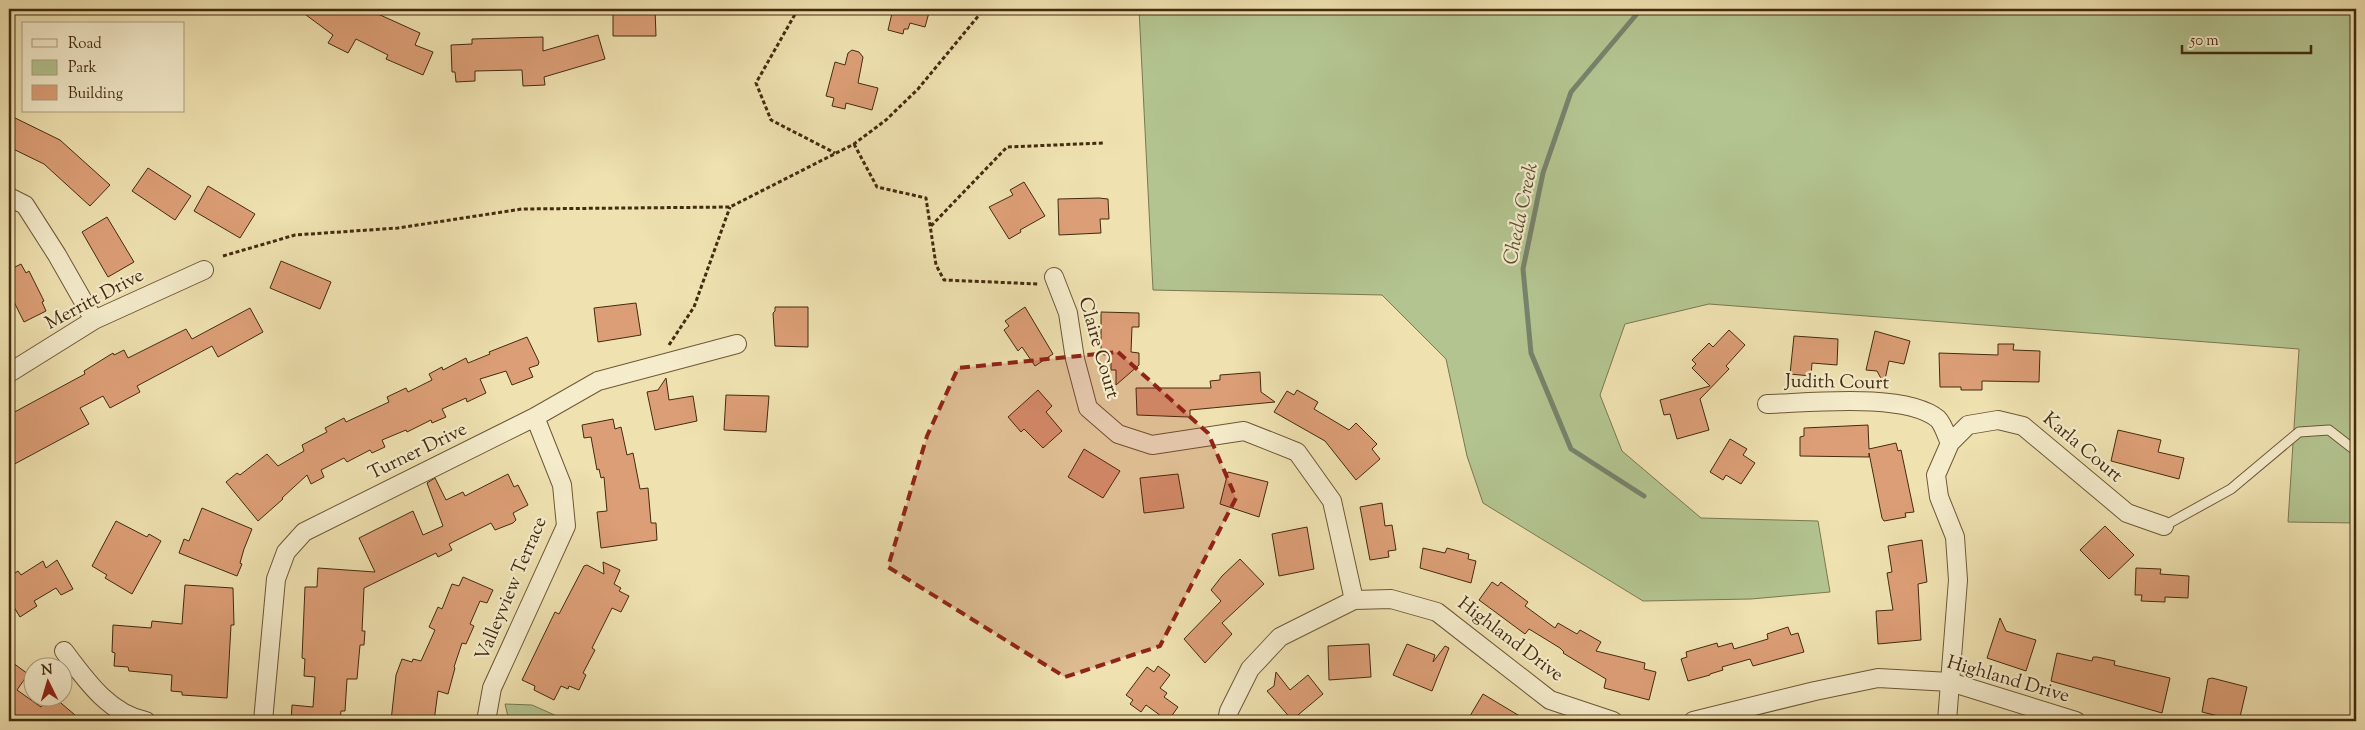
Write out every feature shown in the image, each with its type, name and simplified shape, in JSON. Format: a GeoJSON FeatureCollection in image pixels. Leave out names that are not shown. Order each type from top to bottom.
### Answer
{"type":"FeatureCollection","features":[{"type":"Feature","properties":{"kind":"street"},"geometry":{"type":"LineString","coordinates":[[9,197],[25,205],[57,255],[94,320]]}},
{"type":"Feature","properties":{"kind":"street","name":"Merritt Drive"},"geometry":{"type":"LineString","coordinates":[[9,373],[94,320],[204,270]]}},
{"type":"Feature","properties":{"kind":"street","name":"Claire Court"},"geometry":{"type":"LineString","coordinates":[[1054,279],[1068,313],[1075,359],[1088,408],[1118,434],[1152,446],[1244,431],[1297,452],[1332,501],[1354,600]]}},
{"type":"Feature","properties":{"kind":"street","name":"Turner Drive"},"geometry":{"type":"LineString","coordinates":[[263,721],[276,579],[286,552],[304,532],[535,417],[598,381],[737,344]]}},
{"type":"Feature","properties":{"kind":"street","name":"Judith Court"},"geometry":{"type":"LineString","coordinates":[[1766,404],[1862,401],[1911,407],[1938,420],[1950,444]]}},
{"type":"Feature","properties":{"kind":"street","name":"Valleyview Terrace"},"geometry":{"type":"LineString","coordinates":[[486,721],[492,688],[566,526],[562,485],[535,417]]}},
{"type":"Feature","properties":{"kind":"street","name":"Karla Court"},"geometry":{"type":"LineString","coordinates":[[1947,721],[1958,580],[1954,537],[1939,497],[1936,475],[1950,444],[1968,425],[1998,420],[2024,426],[2127,513],[2164,526]]}},
{"type":"Feature","properties":{"kind":"street","name":"Highland Drive"},"geometry":{"type":"LineString","coordinates":[[1227,721],[1228,711],[1250,669],[1280,637],[1354,600],[1391,599],[1437,612],[1550,700],[1613,721]]}},
{"type":"Feature","properties":{"kind":"street"},"geometry":{"type":"LineString","coordinates":[[64,651],[92,688],[131,718],[146,721]]}},
{"type":"Feature","properties":{"kind":"street","name":"Highland Drive"},"geometry":{"type":"LineString","coordinates":[[1693,721],[1815,691],[1878,678],[1950,682],[2076,721]]}},
{"type":"Feature","properties":{"kind":"lane"},"geometry":{"type":"LineString","coordinates":[[2164,526],[2231,490],[2299,432],[2330,430],[2356,451]]}},
{"type":"Feature","properties":{"kind":"path"},"geometry":{"type":"LineString","coordinates":[[798,9],[756,83],[771,120],[835,154]]}},
{"type":"Feature","properties":{"kind":"path"},"geometry":{"type":"LineString","coordinates":[[223,256],[294,235],[398,228],[522,209],[730,207],[854,144],[886,120],[918,89],[984,9]]}},
{"type":"Feature","properties":{"kind":"path"},"geometry":{"type":"LineString","coordinates":[[854,144],[877,187],[926,198],[936,265],[944,280],[1033,285],[1054,279]]}},
{"type":"Feature","properties":{"kind":"path"},"geometry":{"type":"LineString","coordinates":[[931,226],[1007,147],[1103,144]]}},
{"type":"Feature","properties":{"kind":"path"},"geometry":{"type":"LineString","coordinates":[[671,362],[668,348],[694,307],[730,207]]}},
{"type":"Feature","properties":{"kind":"path"},"geometry":{"type":"LineString","coordinates":[[516,721],[517,717],[531,718],[536,721]]}},
{"type":"Feature","properties":{"kind":"highlighted area"},"geometry":{"type":"Polygon","coordinates":[[[1118,352],[1208,433],[1236,498],[1160,646],[1065,677],[888,567],[927,436],[958,368],[1118,352]]]}},
{"type":"Feature","properties":{"kind":"green space"},"geometry":{"type":"Polygon","coordinates":[[[1139,9],[2356,9],[2356,523],[2288,522],[2299,349],[1709,304],[1625,324],[1600,395],[1622,451],[1701,518],[1818,521],[1830,592],[1751,599],[1643,601],[1483,503],[1467,456],[1446,359],[1382,295],[1153,290],[1139,9]]]}},
{"type":"Feature","properties":{"kind":"green space"},"geometry":{"type":"Polygon","coordinates":[[[505,704],[532,705],[568,721],[509,721],[505,704]]]}},
{"type":"Feature","properties":{"kind":"building"},"geometry":{"type":"Polygon","coordinates":[[[298,9],[371,9],[420,33],[415,45],[433,52],[423,75],[386,59],[388,55],[356,39],[348,53],[328,43],[333,35],[298,9]]]}},
{"type":"Feature","properties":{"kind":"building"},"geometry":{"type":"Polygon","coordinates":[[[613,9],[655,9],[656,36],[613,36],[613,9]]]}},
{"type":"Feature","properties":{"kind":"building"},"geometry":{"type":"Polygon","coordinates":[[[893,9],[930,9],[925,27],[910,23],[908,29],[904,29],[903,34],[888,30],[893,9]]]}},
{"type":"Feature","properties":{"kind":"building"},"geometry":{"type":"Polygon","coordinates":[[[598,35],[605,59],[544,77],[545,85],[523,86],[522,70],[475,71],[475,81],[456,82],[455,72],[452,72],[451,45],[472,44],[472,39],[543,37],[543,51],[598,35]]]}},
{"type":"Feature","properties":{"kind":"building"},"geometry":{"type":"Polygon","coordinates":[[[852,50],[859,52],[863,57],[858,83],[878,88],[872,110],[846,103],[845,109],[832,106],[834,98],[826,96],[835,62],[845,65],[848,53],[852,50]]]}},
{"type":"Feature","properties":{"kind":"building"},"geometry":{"type":"Polygon","coordinates":[[[9,115],[60,140],[110,185],[90,206],[44,164],[9,147],[9,115]]]}},
{"type":"Feature","properties":{"kind":"building"},"geometry":{"type":"Polygon","coordinates":[[[148,168],[191,196],[175,220],[132,191],[148,168]]]}},
{"type":"Feature","properties":{"kind":"building"},"geometry":{"type":"Polygon","coordinates":[[[1024,182],[1045,216],[1020,230],[1021,232],[1009,239],[989,207],[1013,195],[1010,190],[1024,182]]]}},
{"type":"Feature","properties":{"kind":"building"},"geometry":{"type":"Polygon","coordinates":[[[208,186],[255,214],[240,238],[194,211],[208,186]]]}},
{"type":"Feature","properties":{"kind":"building"},"geometry":{"type":"Polygon","coordinates":[[[1058,199],[1108,199],[1109,219],[1100,219],[1101,233],[1059,235],[1058,199]]]}},
{"type":"Feature","properties":{"kind":"building"},"geometry":{"type":"Polygon","coordinates":[[[107,217],[134,262],[108,277],[82,232],[107,217]]]}},
{"type":"Feature","properties":{"kind":"building"},"geometry":{"type":"Polygon","coordinates":[[[281,261],[331,282],[320,309],[270,288],[281,261]]]}},
{"type":"Feature","properties":{"kind":"building"},"geometry":{"type":"Polygon","coordinates":[[[21,264],[26,273],[29,271],[44,301],[42,302],[46,311],[24,322],[9,292],[9,270],[21,264]]]}},
{"type":"Feature","properties":{"kind":"building"},"geometry":{"type":"Polygon","coordinates":[[[636,303],[641,335],[598,342],[594,308],[636,303]]]}},
{"type":"Feature","properties":{"kind":"building"},"geometry":{"type":"Polygon","coordinates":[[[775,307],[808,307],[808,347],[775,346],[773,313],[775,307]]]}},
{"type":"Feature","properties":{"kind":"building"},"geometry":{"type":"Polygon","coordinates":[[[1025,307],[1053,354],[1035,366],[1022,347],[1018,351],[1004,330],[1009,326],[1005,321],[1025,307]]]}},
{"type":"Feature","properties":{"kind":"building"},"geometry":{"type":"Polygon","coordinates":[[[250,308],[263,332],[218,357],[212,346],[137,386],[140,392],[110,408],[103,396],[80,408],[89,424],[9,467],[9,415],[85,374],[84,371],[113,353],[114,355],[124,350],[128,358],[186,329],[192,339],[250,308]]]}},
{"type":"Feature","properties":{"kind":"building"},"geometry":{"type":"Polygon","coordinates":[[[1101,312],[1139,313],[1139,327],[1132,327],[1131,352],[1139,353],[1139,365],[1116,385],[1116,370],[1111,370],[1111,354],[1101,354],[1101,312]]]}},
{"type":"Feature","properties":{"kind":"building"},"geometry":{"type":"Polygon","coordinates":[[[1729,330],[1745,345],[1726,366],[1729,369],[1700,399],[1709,430],[1677,439],[1670,414],[1664,415],[1660,400],[1710,386],[1692,368],[1696,364],[1692,360],[1709,343],[1713,347],[1729,330]]]}},
{"type":"Feature","properties":{"kind":"building"},"geometry":{"type":"Polygon","coordinates":[[[1875,331],[1910,341],[1904,364],[1889,361],[1884,384],[1877,371],[1866,370],[1875,331]]]}},
{"type":"Feature","properties":{"kind":"building"},"geometry":{"type":"Polygon","coordinates":[[[1794,336],[1838,339],[1837,365],[1812,363],[1811,376],[1790,374],[1794,336]]]}},
{"type":"Feature","properties":{"kind":"building"},"geometry":{"type":"Polygon","coordinates":[[[527,337],[539,362],[538,365],[529,368],[533,377],[512,385],[506,371],[480,379],[486,393],[467,402],[466,398],[442,409],[446,417],[432,423],[431,420],[407,432],[406,430],[382,440],[385,447],[372,453],[370,450],[347,462],[344,458],[321,470],[324,477],[311,484],[307,475],[258,521],[226,482],[237,473],[240,475],[267,454],[278,466],[304,451],[302,445],[327,432],[325,428],[344,418],[346,422],[389,402],[387,397],[406,388],[408,392],[432,380],[429,374],[442,367],[443,370],[466,358],[468,363],[490,354],[489,352],[527,337]]]}},
{"type":"Feature","properties":{"kind":"building"},"geometry":{"type":"Polygon","coordinates":[[[1998,344],[2014,344],[2013,350],[2040,351],[2039,382],[1982,381],[1982,390],[1940,387],[1939,353],[1998,355],[1998,344]]]}},
{"type":"Feature","properties":{"kind":"building"},"geometry":{"type":"Polygon","coordinates":[[[1260,372],[1261,392],[1275,402],[1190,410],[1190,417],[1137,415],[1136,388],[1211,388],[1210,381],[1220,380],[1220,375],[1260,372]]]}},
{"type":"Feature","properties":{"kind":"building"},"geometry":{"type":"Polygon","coordinates":[[[666,378],[669,400],[693,396],[697,421],[655,430],[647,392],[658,390],[666,378]]]}},
{"type":"Feature","properties":{"kind":"building"},"geometry":{"type":"Polygon","coordinates":[[[1038,390],[1052,406],[1046,412],[1062,431],[1043,448],[1024,429],[1021,432],[1008,417],[1038,390]]]}},
{"type":"Feature","properties":{"kind":"building"},"geometry":{"type":"Polygon","coordinates":[[[1297,390],[1318,402],[1314,409],[1349,430],[1356,423],[1377,444],[1372,449],[1380,459],[1356,480],[1325,441],[1274,412],[1287,391],[1294,395],[1297,390]]]}},
{"type":"Feature","properties":{"kind":"building"},"geometry":{"type":"Polygon","coordinates":[[[726,395],[769,396],[766,432],[724,430],[726,395]]]}},
{"type":"Feature","properties":{"kind":"building"},"geometry":{"type":"Polygon","coordinates":[[[613,419],[615,429],[621,427],[627,455],[633,453],[640,489],[648,488],[651,523],[656,523],[657,540],[601,548],[597,512],[607,511],[604,477],[601,478],[599,469],[597,470],[591,437],[584,438],[582,425],[613,419]]]}},
{"type":"Feature","properties":{"kind":"building"},"geometry":{"type":"Polygon","coordinates":[[[1868,425],[1869,449],[1896,443],[1898,451],[1901,450],[1914,512],[1905,513],[1906,517],[1884,521],[1882,518],[1869,453],[1869,457],[1800,456],[1800,437],[1804,436],[1804,428],[1868,425]]]}},
{"type":"Feature","properties":{"kind":"building"},"geometry":{"type":"Polygon","coordinates":[[[2118,430],[2161,440],[2158,452],[2184,458],[2179,479],[2111,461],[2118,430]]]}},
{"type":"Feature","properties":{"kind":"building"},"geometry":{"type":"Polygon","coordinates":[[[1730,439],[1747,449],[1743,455],[1755,463],[1741,484],[1726,475],[1723,480],[1710,472],[1730,439]]]}},
{"type":"Feature","properties":{"kind":"building"},"geometry":{"type":"Polygon","coordinates":[[[1084,449],[1120,471],[1103,498],[1068,477],[1084,449]]]}},
{"type":"Feature","properties":{"kind":"building"},"geometry":{"type":"Polygon","coordinates":[[[1228,472],[1268,482],[1259,517],[1220,504],[1228,472]]]}},
{"type":"Feature","properties":{"kind":"building"},"geometry":{"type":"Polygon","coordinates":[[[508,474],[514,487],[518,485],[528,505],[513,513],[516,520],[513,523],[495,530],[491,523],[449,544],[452,550],[438,557],[436,553],[364,588],[362,631],[365,631],[364,645],[360,645],[357,679],[347,679],[345,711],[341,711],[340,721],[291,721],[292,705],[313,707],[315,677],[304,676],[305,659],[302,658],[305,587],[317,587],[318,568],[375,572],[359,538],[413,511],[423,535],[443,526],[427,483],[435,478],[446,500],[463,492],[465,496],[508,474]]]}},
{"type":"Feature","properties":{"kind":"building"},"geometry":{"type":"Polygon","coordinates":[[[1178,474],[1184,508],[1144,513],[1140,478],[1178,474]]]}},
{"type":"Feature","properties":{"kind":"building"},"geometry":{"type":"Polygon","coordinates":[[[1382,503],[1385,526],[1392,525],[1396,550],[1388,551],[1389,557],[1370,560],[1360,507],[1382,503]]]}},
{"type":"Feature","properties":{"kind":"building"},"geometry":{"type":"Polygon","coordinates":[[[202,508],[252,529],[244,549],[240,563],[242,564],[237,576],[179,553],[184,539],[189,541],[202,508]]]}},
{"type":"Feature","properties":{"kind":"building"},"geometry":{"type":"Polygon","coordinates":[[[116,521],[147,537],[149,534],[161,541],[132,594],[105,578],[107,575],[92,566],[116,521]]]}},
{"type":"Feature","properties":{"kind":"building"},"geometry":{"type":"Polygon","coordinates":[[[2105,526],[2134,555],[2109,579],[2080,550],[2105,526]]]}},
{"type":"Feature","properties":{"kind":"building"},"geometry":{"type":"Polygon","coordinates":[[[1307,527],[1314,569],[1279,576],[1272,534],[1307,527]]]}},
{"type":"Feature","properties":{"kind":"building"},"geometry":{"type":"Polygon","coordinates":[[[1922,540],[1927,582],[1918,584],[1921,640],[1878,644],[1876,611],[1893,610],[1887,573],[1892,572],[1888,546],[1922,540]]]}},
{"type":"Feature","properties":{"kind":"building"},"geometry":{"type":"Polygon","coordinates":[[[1423,548],[1445,553],[1447,548],[1469,554],[1468,559],[1476,561],[1471,583],[1420,568],[1423,548]]]}},
{"type":"Feature","properties":{"kind":"building"},"geometry":{"type":"Polygon","coordinates":[[[1240,559],[1264,584],[1222,623],[1232,634],[1205,663],[1184,639],[1221,601],[1211,590],[1222,576],[1240,559]]]}},
{"type":"Feature","properties":{"kind":"building"},"geometry":{"type":"Polygon","coordinates":[[[57,560],[73,589],[61,595],[56,588],[34,601],[37,606],[20,617],[9,599],[9,577],[18,571],[21,575],[43,561],[46,568],[57,560]]]}},
{"type":"Feature","properties":{"kind":"building"},"geometry":{"type":"Polygon","coordinates":[[[603,562],[620,570],[614,584],[621,588],[619,591],[629,596],[621,612],[612,608],[592,648],[595,650],[583,673],[586,675],[579,690],[569,686],[568,689],[561,686],[554,700],[534,690],[535,686],[522,680],[555,612],[559,614],[584,566],[587,565],[604,574],[603,562]]]}},
{"type":"Feature","properties":{"kind":"building"},"geometry":{"type":"Polygon","coordinates":[[[2136,568],[2161,569],[2160,574],[2189,576],[2188,598],[2165,597],[2165,602],[2141,601],[2142,595],[2135,595],[2136,568]]]}},
{"type":"Feature","properties":{"kind":"building"},"geometry":{"type":"Polygon","coordinates":[[[463,577],[493,590],[487,603],[480,601],[470,624],[474,626],[466,644],[462,643],[448,694],[438,691],[434,721],[391,721],[396,675],[402,659],[412,662],[413,659],[421,661],[435,630],[429,627],[438,607],[442,609],[452,584],[459,586],[463,577]]]}},
{"type":"Feature","properties":{"kind":"building"},"geometry":{"type":"Polygon","coordinates":[[[1492,582],[1498,586],[1501,582],[1528,602],[1525,606],[1555,628],[1558,623],[1577,634],[1580,630],[1601,642],[1596,651],[1645,663],[1644,669],[1656,672],[1649,700],[1604,688],[1606,679],[1563,653],[1560,648],[1529,629],[1525,634],[1479,600],[1492,582]]]}},
{"type":"Feature","properties":{"kind":"building"},"geometry":{"type":"Polygon","coordinates":[[[185,585],[233,588],[234,625],[231,625],[227,698],[182,695],[182,692],[171,691],[172,675],[129,671],[128,667],[114,666],[115,653],[112,652],[113,625],[151,628],[152,621],[182,624],[185,585]]]}},
{"type":"Feature","properties":{"kind":"building"},"geometry":{"type":"Polygon","coordinates":[[[2000,618],[2006,631],[2036,640],[2026,671],[1987,658],[2000,618]]]}},
{"type":"Feature","properties":{"kind":"building"},"geometry":{"type":"Polygon","coordinates":[[[1788,627],[1791,635],[1798,633],[1804,652],[1753,666],[1750,659],[1722,667],[1723,670],[1688,681],[1681,659],[1687,657],[1686,652],[1717,643],[1718,647],[1732,643],[1734,649],[1768,639],[1767,634],[1788,627]]]}},
{"type":"Feature","properties":{"kind":"building"},"geometry":{"type":"Polygon","coordinates":[[[1369,644],[1371,677],[1329,680],[1328,646],[1369,644]]]}},
{"type":"Feature","properties":{"kind":"building"},"geometry":{"type":"Polygon","coordinates":[[[1407,644],[1435,655],[1433,662],[1445,646],[1449,648],[1432,691],[1393,675],[1407,644]]]}},
{"type":"Feature","properties":{"kind":"building"},"geometry":{"type":"Polygon","coordinates":[[[2057,653],[2092,661],[2093,657],[2097,657],[2115,661],[2114,665],[2170,678],[2162,713],[2051,681],[2057,653]]]}},
{"type":"Feature","properties":{"kind":"building"},"geometry":{"type":"Polygon","coordinates":[[[9,660],[22,670],[22,683],[17,690],[22,694],[22,708],[67,708],[82,721],[9,721],[9,660]]]}},
{"type":"Feature","properties":{"kind":"building"},"geometry":{"type":"Polygon","coordinates":[[[1158,666],[1170,675],[1160,688],[1167,693],[1164,697],[1178,707],[1168,721],[1146,705],[1141,712],[1130,704],[1133,700],[1126,695],[1147,667],[1154,672],[1158,666]]]}},
{"type":"Feature","properties":{"kind":"building"},"geometry":{"type":"Polygon","coordinates":[[[1276,672],[1290,690],[1308,675],[1323,694],[1292,720],[1267,691],[1274,686],[1276,672]]]}},
{"type":"Feature","properties":{"kind":"building"},"geometry":{"type":"Polygon","coordinates":[[[2212,678],[2247,687],[2239,721],[2202,712],[2208,679],[2212,678]]]}},
{"type":"Feature","properties":{"kind":"building"},"geometry":{"type":"Polygon","coordinates":[[[1483,694],[1528,721],[1467,721],[1483,694]]]}},
{"type":"Feature","properties":{"kind":"waterway","name":"Cheda Creek"},"geometry":{"type":"LineString","coordinates":[[1641,9],[1571,92],[1543,173],[1523,269],[1531,353],[1571,449],[1644,496]]}}]}
